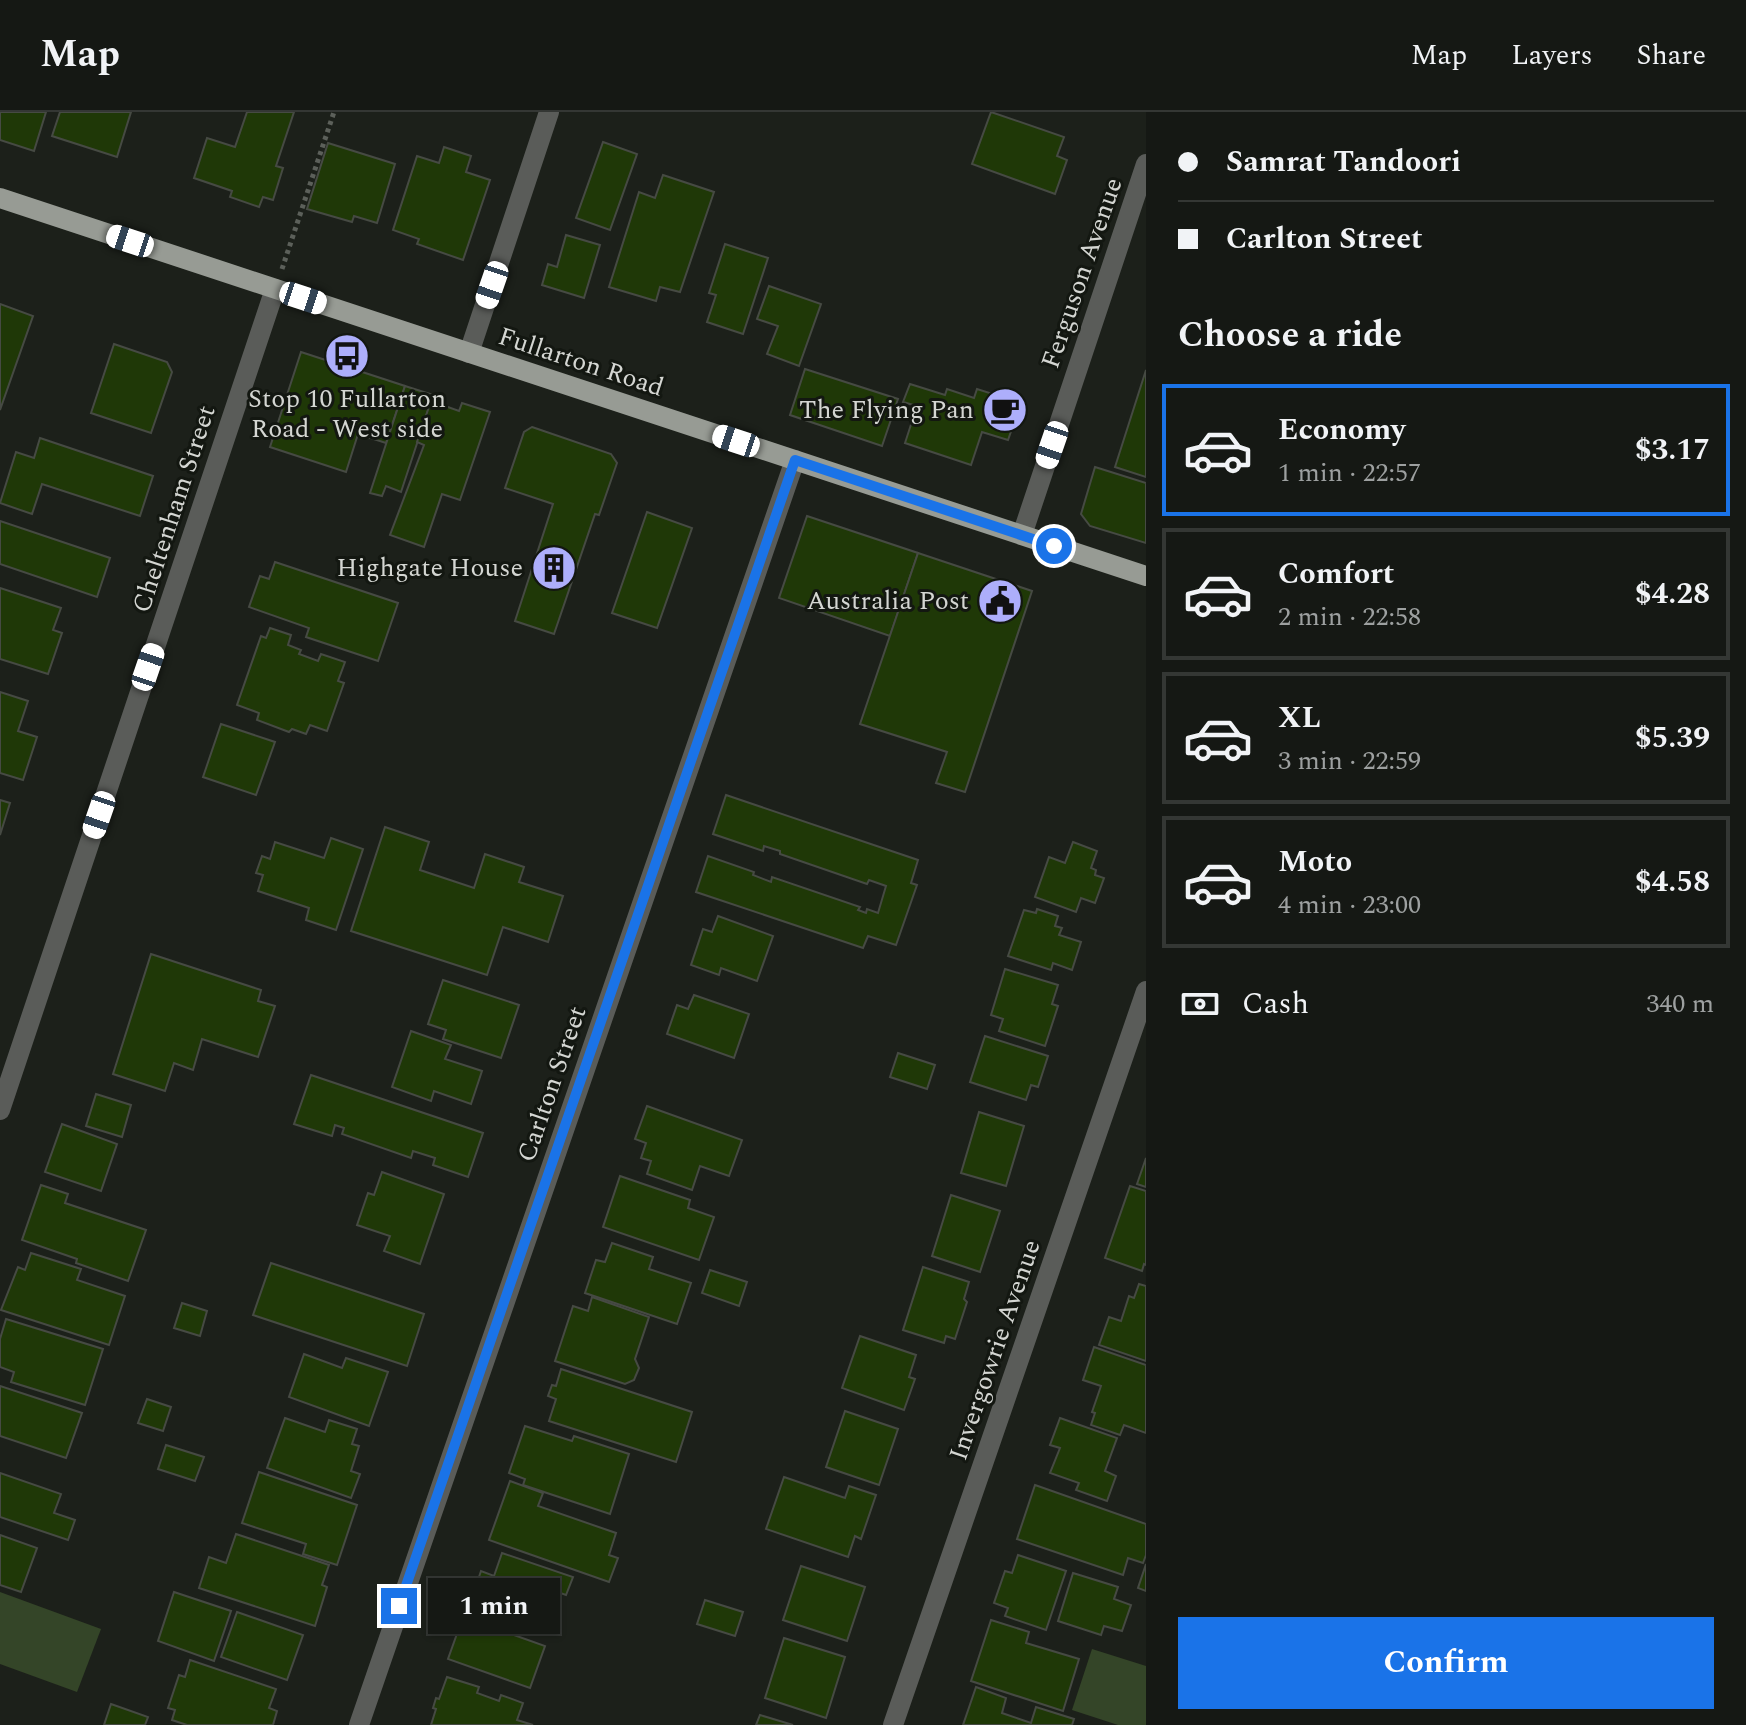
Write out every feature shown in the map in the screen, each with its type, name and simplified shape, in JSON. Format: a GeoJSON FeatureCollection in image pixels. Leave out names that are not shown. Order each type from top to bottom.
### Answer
{"type":"FeatureCollection","features":[{"type":"Feature","properties":{"kind":"main road","name":"Fullarton Road"},"geometry":{"type":"LineString","coordinates":[[0,198],[1146,576]]}},
{"type":"Feature","properties":{"kind":"street"},"geometry":{"type":"LineString","coordinates":[[469,353],[549,112]]}},
{"type":"Feature","properties":{"kind":"street","name":"Ferguson Avenue"},"geometry":{"type":"LineString","coordinates":[[1022,535],[1146,164]]}},
{"type":"Feature","properties":{"kind":"street","name":"Cheltenham Street"},"geometry":{"type":"LineString","coordinates":[[0,1110],[275,289]]}},
{"type":"Feature","properties":{"kind":"street","name":"Carlton Street"},"geometry":{"type":"LineString","coordinates":[[359,1725],[795,460]]}},
{"type":"Feature","properties":{"kind":"street","name":"Invergowrie Avenue"},"geometry":{"type":"LineString","coordinates":[[893,1725],[1146,991]]}},
{"type":"Feature","properties":{"kind":"path"},"geometry":{"type":"LineString","coordinates":[[275,289],[334,112]]}},
{"type":"Feature","properties":{"kind":"green space"},"geometry":{"type":"Polygon","coordinates":[[[0,1592],[101,1629],[77,1692],[0,1664],[0,1592]]]}},
{"type":"Feature","properties":{"kind":"green space"},"geometry":{"type":"Polygon","coordinates":[[[1092,1649],[1146,1666],[1146,1725],[1118,1725],[1072,1710],[1092,1649]]]}},
{"type":"Feature","properties":{"kind":"building"},"geometry":{"type":"Polygon","coordinates":[[[0,112],[46,112],[34,151],[0,140],[0,112]]]}},
{"type":"Feature","properties":{"kind":"building"},"geometry":{"type":"Polygon","coordinates":[[[60,112],[131,112],[117,157],[52,136],[60,112]]]}},
{"type":"Feature","properties":{"kind":"building"},"geometry":{"type":"Polygon","coordinates":[[[247,112],[294,112],[276,166],[283,168],[273,200],[263,197],[259,207],[230,197],[232,191],[194,178],[207,138],[235,147],[247,112]]]}},
{"type":"Feature","properties":{"kind":"building"},"geometry":{"type":"Polygon","coordinates":[[[991,112],[1064,137],[1057,156],[1067,160],[1055,194],[972,164],[991,112]]]}},
{"type":"Feature","properties":{"kind":"building"},"geometry":{"type":"Polygon","coordinates":[[[603,142],[637,154],[610,230],[576,218],[603,142]]]}},
{"type":"Feature","properties":{"kind":"building"},"geometry":{"type":"Polygon","coordinates":[[[328,143],[395,164],[377,223],[354,216],[352,222],[307,209],[328,143]]]}},
{"type":"Feature","properties":{"kind":"building"},"geometry":{"type":"Polygon","coordinates":[[[444,147],[471,156],[466,172],[490,180],[463,260],[417,244],[419,239],[393,230],[417,156],[439,163],[444,147]]]}},
{"type":"Feature","properties":{"kind":"building"},"geometry":{"type":"Polygon","coordinates":[[[663,175],[714,192],[680,292],[660,287],[656,301],[609,287],[639,192],[655,198],[663,175]]]}},
{"type":"Feature","properties":{"kind":"building"},"geometry":{"type":"Polygon","coordinates":[[[566,235],[600,245],[584,298],[542,285],[548,264],[557,267],[566,235]]]}},
{"type":"Feature","properties":{"kind":"building"},"geometry":{"type":"Polygon","coordinates":[[[725,244],[768,258],[743,334],[707,322],[716,295],[709,293],[725,244]]]}},
{"type":"Feature","properties":{"kind":"building"},"geometry":{"type":"Polygon","coordinates":[[[769,286],[821,304],[799,366],[767,354],[778,326],[757,319],[769,286]]]}},
{"type":"Feature","properties":{"kind":"building"},"geometry":{"type":"Polygon","coordinates":[[[0,304],[33,316],[0,410],[0,304]]]}},
{"type":"Feature","properties":{"kind":"building"},"geometry":{"type":"Polygon","coordinates":[[[114,344],[167,362],[172,372],[151,433],[91,413],[114,344]]]}},
{"type":"Feature","properties":{"kind":"building"},"geometry":{"type":"Polygon","coordinates":[[[301,352],[405,386],[386,443],[358,434],[346,472],[270,447],[301,352]]]}},
{"type":"Feature","properties":{"kind":"building"},"geometry":{"type":"Polygon","coordinates":[[[805,369],[898,399],[882,446],[790,415],[805,369]]]}},
{"type":"Feature","properties":{"kind":"building"},"geometry":{"type":"Polygon","coordinates":[[[1146,370],[1146,477],[1115,467],[1146,370]]]}},
{"type":"Feature","properties":{"kind":"building"},"geometry":{"type":"Polygon","coordinates":[[[910,384],[945,395],[947,389],[974,398],[977,389],[1021,403],[1008,440],[982,432],[971,465],[905,443],[917,406],[903,402],[910,384]]]}},
{"type":"Feature","properties":{"kind":"building"},"geometry":{"type":"Polygon","coordinates":[[[405,386],[433,395],[401,492],[386,486],[382,496],[370,493],[405,386]]]}},
{"type":"Feature","properties":{"kind":"building"},"geometry":{"type":"Polygon","coordinates":[[[431,401],[459,411],[462,403],[490,412],[460,500],[442,494],[424,547],[390,535],[424,445],[417,442],[431,401]]]}},
{"type":"Feature","properties":{"kind":"building","name":"Highgate House"},"geometry":{"type":"Polygon","coordinates":[[[532,427],[611,454],[617,463],[599,515],[595,514],[554,634],[515,621],[553,504],[505,488],[524,432],[532,427]]]}},
{"type":"Feature","properties":{"kind":"building"},"geometry":{"type":"Polygon","coordinates":[[[40,438],[153,476],[140,516],[42,484],[32,514],[0,503],[16,452],[34,458],[40,438]]]}},
{"type":"Feature","properties":{"kind":"building"},"geometry":{"type":"Polygon","coordinates":[[[1095,467],[1146,483],[1146,543],[1090,526],[1081,514],[1095,467]]]}},
{"type":"Feature","properties":{"kind":"building"},"geometry":{"type":"Polygon","coordinates":[[[647,512],[692,528],[657,628],[612,613],[647,512]]]}},
{"type":"Feature","properties":{"kind":"building"},"geometry":{"type":"Polygon","coordinates":[[[807,516],[918,553],[890,636],[779,598],[807,516]]]}},
{"type":"Feature","properties":{"kind":"building"},"geometry":{"type":"Polygon","coordinates":[[[0,521],[110,558],[97,597],[0,564],[0,521]]]}},
{"type":"Feature","properties":{"kind":"building"},"geometry":{"type":"Polygon","coordinates":[[[918,553],[1032,591],[965,792],[936,783],[947,752],[860,724],[918,553]]]}},
{"type":"Feature","properties":{"kind":"building"},"geometry":{"type":"Polygon","coordinates":[[[275,562],[398,603],[378,661],[306,637],[309,628],[249,607],[260,576],[269,579],[275,562]]]}},
{"type":"Feature","properties":{"kind":"building"},"geometry":{"type":"Polygon","coordinates":[[[0,588],[61,608],[53,630],[62,633],[48,674],[0,659],[0,588]]]}},
{"type":"Feature","properties":{"kind":"building"},"geometry":{"type":"Polygon","coordinates":[[[270,628],[291,635],[288,645],[301,650],[299,654],[318,661],[321,654],[345,662],[338,681],[344,683],[327,731],[310,725],[306,734],[292,729],[289,732],[257,720],[259,713],[237,705],[261,636],[266,638],[270,628]]]}},
{"type":"Feature","properties":{"kind":"building"},"geometry":{"type":"Polygon","coordinates":[[[0,692],[28,701],[18,731],[37,737],[23,780],[0,773],[0,692]]]}},
{"type":"Feature","properties":{"kind":"building"},"geometry":{"type":"Polygon","coordinates":[[[221,724],[275,742],[256,795],[203,777],[221,724]]]}},
{"type":"Feature","properties":{"kind":"building"},"geometry":{"type":"Polygon","coordinates":[[[726,795],[918,860],[911,883],[917,885],[896,945],[868,936],[863,948],[696,892],[708,856],[754,872],[753,875],[771,882],[772,877],[860,907],[858,910],[866,913],[867,909],[878,913],[886,886],[869,880],[867,884],[780,854],[780,851],[764,846],[763,851],[713,834],[726,795]]]}},
{"type":"Feature","properties":{"kind":"building"},"geometry":{"type":"Polygon","coordinates":[[[0,800],[10,803],[0,835],[0,800]]]}},
{"type":"Feature","properties":{"kind":"building"},"geometry":{"type":"Polygon","coordinates":[[[385,827],[429,842],[420,870],[474,888],[485,854],[524,867],[519,882],[563,896],[548,942],[503,927],[487,975],[351,931],[385,827]]]}},
{"type":"Feature","properties":{"kind":"building"},"geometry":{"type":"Polygon","coordinates":[[[331,838],[363,849],[336,930],[306,920],[309,908],[258,891],[263,875],[256,873],[262,856],[270,859],[275,842],[324,858],[331,838]]]}},
{"type":"Feature","properties":{"kind":"building"},"geometry":{"type":"Polygon","coordinates":[[[1073,842],[1097,851],[1091,868],[1096,870],[1095,875],[1104,878],[1095,903],[1081,898],[1076,912],[1035,897],[1049,857],[1065,863],[1073,842]]]}},
{"type":"Feature","properties":{"kind":"building"},"geometry":{"type":"Polygon","coordinates":[[[1037,909],[1058,916],[1055,926],[1062,928],[1059,935],[1081,942],[1072,970],[1053,963],[1051,970],[1008,956],[1024,910],[1036,913],[1037,909]]]}},
{"type":"Feature","properties":{"kind":"building"},"geometry":{"type":"Polygon","coordinates":[[[718,916],[773,936],[757,981],[721,968],[719,975],[691,965],[703,929],[712,932],[718,916]]]}},
{"type":"Feature","properties":{"kind":"building"},"geometry":{"type":"Polygon","coordinates":[[[151,954],[261,990],[258,1001],[275,1006],[258,1057],[202,1039],[193,1070],[174,1063],[165,1091],[113,1074],[151,954]]]}},
{"type":"Feature","properties":{"kind":"building"},"geometry":{"type":"Polygon","coordinates":[[[1005,969],[1058,985],[1052,1004],[1058,1006],[1045,1046],[999,1031],[1003,1019],[991,1015],[1005,969]]]}},
{"type":"Feature","properties":{"kind":"building"},"geometry":{"type":"Polygon","coordinates":[[[443,980],[519,1005],[501,1058],[443,1039],[446,1030],[428,1024],[443,980]]]}},
{"type":"Feature","properties":{"kind":"building"},"geometry":{"type":"Polygon","coordinates":[[[694,995],[749,1014],[734,1058],[667,1034],[677,1005],[688,1009],[694,995]]]}},
{"type":"Feature","properties":{"kind":"building"},"geometry":{"type":"Polygon","coordinates":[[[411,1031],[451,1045],[445,1059],[482,1071],[471,1104],[434,1091],[431,1101],[392,1087],[411,1031]]]}},
{"type":"Feature","properties":{"kind":"building"},"geometry":{"type":"Polygon","coordinates":[[[985,1036],[1048,1056],[1038,1087],[1031,1085],[1026,1100],[970,1082],[985,1036]]]}},
{"type":"Feature","properties":{"kind":"building"},"geometry":{"type":"Polygon","coordinates":[[[898,1053],[935,1065],[927,1089],[890,1077],[898,1053]]]}},
{"type":"Feature","properties":{"kind":"building"},"geometry":{"type":"Polygon","coordinates":[[[311,1075],[483,1133],[468,1177],[433,1165],[435,1158],[413,1151],[411,1158],[342,1134],[344,1128],[335,1125],[332,1136],[294,1124],[311,1075]]]}},
{"type":"Feature","properties":{"kind":"building"},"geometry":{"type":"Polygon","coordinates":[[[96,1094],[131,1105],[122,1137],[86,1126],[96,1094]]]}},
{"type":"Feature","properties":{"kind":"building"},"geometry":{"type":"Polygon","coordinates":[[[647,1106],[742,1140],[729,1176],[700,1166],[692,1190],[647,1174],[651,1161],[641,1158],[646,1143],[635,1139],[647,1106]]]}},
{"type":"Feature","properties":{"kind":"building"},"geometry":{"type":"Polygon","coordinates":[[[979,1112],[1024,1126],[1006,1186],[961,1173],[979,1112]]]}},
{"type":"Feature","properties":{"kind":"building"},"geometry":{"type":"Polygon","coordinates":[[[62,1124],[117,1144],[101,1191],[45,1172],[62,1124]]]}},
{"type":"Feature","properties":{"kind":"building"},"geometry":{"type":"Polygon","coordinates":[[[1146,1158],[1146,1187],[1137,1184],[1146,1158]]]}},
{"type":"Feature","properties":{"kind":"building"},"geometry":{"type":"Polygon","coordinates":[[[382,1172],[444,1194],[420,1264],[384,1251],[390,1236],[357,1225],[368,1193],[374,1195],[382,1172]]]}},
{"type":"Feature","properties":{"kind":"building"},"geometry":{"type":"Polygon","coordinates":[[[620,1176],[690,1200],[688,1208],[714,1217],[699,1260],[603,1227],[620,1176]]]}},
{"type":"Feature","properties":{"kind":"building"},"geometry":{"type":"Polygon","coordinates":[[[41,1185],[68,1194],[65,1203],[146,1230],[128,1281],[22,1240],[41,1185]]]}},
{"type":"Feature","properties":{"kind":"building"},"geometry":{"type":"Polygon","coordinates":[[[1130,1186],[1146,1191],[1146,1265],[1142,1271],[1105,1258],[1130,1186]]]}},
{"type":"Feature","properties":{"kind":"building"},"geometry":{"type":"Polygon","coordinates":[[[951,1195],[1000,1211],[980,1272],[932,1256],[951,1195]]]}},
{"type":"Feature","properties":{"kind":"building"},"geometry":{"type":"Polygon","coordinates":[[[612,1243],[653,1257],[649,1269],[691,1283],[677,1324],[585,1293],[596,1260],[605,1262],[612,1243]]]}},
{"type":"Feature","properties":{"kind":"building"},"geometry":{"type":"Polygon","coordinates":[[[31,1253],[81,1269],[77,1280],[125,1296],[109,1345],[1,1310],[18,1267],[25,1270],[31,1253]]]}},
{"type":"Feature","properties":{"kind":"building"},"geometry":{"type":"Polygon","coordinates":[[[271,1263],[424,1314],[407,1366],[253,1315],[271,1263]]]}},
{"type":"Feature","properties":{"kind":"building"},"geometry":{"type":"Polygon","coordinates":[[[923,1267],[969,1282],[964,1299],[967,1302],[955,1339],[946,1336],[944,1343],[903,1330],[923,1267]]]}},
{"type":"Feature","properties":{"kind":"building"},"geometry":{"type":"Polygon","coordinates":[[[710,1270],[747,1282],[739,1306],[702,1293],[710,1270]]]}},
{"type":"Feature","properties":{"kind":"building"},"geometry":{"type":"Polygon","coordinates":[[[1139,1284],[1146,1286],[1146,1361],[1099,1345],[1109,1317],[1121,1321],[1129,1296],[1134,1298],[1139,1284]]]}},
{"type":"Feature","properties":{"kind":"building"},"geometry":{"type":"Polygon","coordinates":[[[592,1297],[649,1317],[635,1359],[639,1368],[634,1380],[625,1384],[555,1361],[573,1306],[588,1311],[592,1297]]]}},
{"type":"Feature","properties":{"kind":"building"},"geometry":{"type":"Polygon","coordinates":[[[182,1303],[207,1311],[200,1336],[174,1328],[182,1303]]]}},
{"type":"Feature","properties":{"kind":"building"},"geometry":{"type":"Polygon","coordinates":[[[6,1319],[103,1349],[85,1405],[11,1382],[14,1372],[0,1367],[0,1339],[6,1319]]]}},
{"type":"Feature","properties":{"kind":"building"},"geometry":{"type":"Polygon","coordinates":[[[860,1336],[916,1355],[909,1377],[915,1379],[904,1410],[842,1388],[860,1336]]]}},
{"type":"Feature","properties":{"kind":"building"},"geometry":{"type":"Polygon","coordinates":[[[1094,1347],[1146,1365],[1146,1433],[1124,1425],[1120,1435],[1091,1425],[1101,1386],[1083,1380],[1094,1347]]]}},
{"type":"Feature","properties":{"kind":"building"},"geometry":{"type":"Polygon","coordinates":[[[304,1354],[342,1368],[346,1358],[388,1372],[369,1426],[289,1397],[304,1354]]]}},
{"type":"Feature","properties":{"kind":"building"},"geometry":{"type":"Polygon","coordinates":[[[561,1369],[692,1412],[676,1462],[549,1421],[556,1399],[548,1396],[552,1385],[556,1386],[561,1369]]]}},
{"type":"Feature","properties":{"kind":"building"},"geometry":{"type":"Polygon","coordinates":[[[0,1386],[82,1413],[66,1458],[0,1436],[0,1386]]]}},
{"type":"Feature","properties":{"kind":"building"},"geometry":{"type":"Polygon","coordinates":[[[147,1399],[171,1407],[163,1431],[138,1423],[147,1399]]]}},
{"type":"Feature","properties":{"kind":"building"},"geometry":{"type":"Polygon","coordinates":[[[845,1411],[898,1429],[879,1485],[826,1467],[845,1411]]]}},
{"type":"Feature","properties":{"kind":"building"},"geometry":{"type":"Polygon","coordinates":[[[285,1418],[325,1432],[329,1420],[357,1429],[352,1444],[359,1446],[351,1471],[360,1474],[351,1498],[267,1468],[285,1418]]]}},
{"type":"Feature","properties":{"kind":"building"},"geometry":{"type":"Polygon","coordinates":[[[1060,1418],[1117,1438],[1105,1471],[1116,1476],[1107,1501],[1076,1490],[1079,1483],[1050,1473],[1060,1448],[1050,1445],[1060,1418]]]}},
{"type":"Feature","properties":{"kind":"building"},"geometry":{"type":"Polygon","coordinates":[[[525,1426],[572,1441],[574,1436],[629,1454],[610,1514],[523,1485],[525,1479],[509,1473],[525,1426]]]}},
{"type":"Feature","properties":{"kind":"building"},"geometry":{"type":"Polygon","coordinates":[[[166,1445],[204,1457],[195,1481],[158,1469],[166,1445]]]}},
{"type":"Feature","properties":{"kind":"building"},"geometry":{"type":"Polygon","coordinates":[[[259,1472],[357,1505],[337,1565],[303,1554],[306,1544],[242,1523],[259,1472]]]}},
{"type":"Feature","properties":{"kind":"building"},"geometry":{"type":"Polygon","coordinates":[[[0,1473],[61,1494],[54,1513],[75,1520],[68,1540],[0,1517],[0,1473]]]}},
{"type":"Feature","properties":{"kind":"building"},"geometry":{"type":"Polygon","coordinates":[[[784,1477],[845,1498],[849,1486],[876,1495],[861,1539],[855,1536],[848,1557],[766,1529],[784,1477]]]}},
{"type":"Feature","properties":{"kind":"building"},"geometry":{"type":"Polygon","coordinates":[[[510,1481],[543,1493],[538,1506],[616,1533],[609,1555],[618,1558],[609,1582],[489,1540],[510,1481]]]}},
{"type":"Feature","properties":{"kind":"building"},"geometry":{"type":"Polygon","coordinates":[[[1035,1485],[1146,1524],[1143,1563],[1128,1558],[1123,1575],[1017,1539],[1035,1485]]]}},
{"type":"Feature","properties":{"kind":"building"},"geometry":{"type":"Polygon","coordinates":[[[236,1534],[329,1565],[322,1585],[327,1587],[315,1626],[199,1588],[209,1557],[226,1563],[236,1534]]]}},
{"type":"Feature","properties":{"kind":"building"},"geometry":{"type":"Polygon","coordinates":[[[0,1535],[37,1548],[21,1592],[0,1585],[0,1535]]]}},
{"type":"Feature","properties":{"kind":"building"},"geometry":{"type":"Polygon","coordinates":[[[502,1553],[573,1577],[566,1595],[552,1590],[546,1608],[554,1611],[558,1618],[554,1627],[547,1629],[479,1606],[487,1584],[478,1580],[481,1571],[494,1576],[502,1553]]]}},
{"type":"Feature","properties":{"kind":"building"},"geometry":{"type":"Polygon","coordinates":[[[1018,1555],[1066,1571],[1046,1630],[1005,1616],[1008,1608],[994,1603],[1005,1571],[1012,1573],[1018,1555]]]}},
{"type":"Feature","properties":{"kind":"building"},"geometry":{"type":"Polygon","coordinates":[[[1146,1564],[1146,1591],[1138,1588],[1146,1564]]]}},
{"type":"Feature","properties":{"kind":"building"},"geometry":{"type":"Polygon","coordinates":[[[801,1566],[865,1587],[847,1641],[783,1620],[801,1566]]]}},
{"type":"Feature","properties":{"kind":"building"},"geometry":{"type":"Polygon","coordinates":[[[1073,1573],[1118,1587],[1114,1599],[1131,1605],[1122,1631],[1104,1626],[1101,1635],[1058,1621],[1073,1573]]]}},
{"type":"Feature","properties":{"kind":"building"},"geometry":{"type":"Polygon","coordinates":[[[174,1592],[231,1611],[214,1661],[158,1641],[174,1592]]]}},
{"type":"Feature","properties":{"kind":"building"},"geometry":{"type":"Polygon","coordinates":[[[705,1600],[743,1612],[735,1636],[697,1624],[705,1600]]]}},
{"type":"Feature","properties":{"kind":"building"},"geometry":{"type":"Polygon","coordinates":[[[237,1612],[303,1635],[287,1680],[221,1657],[237,1612]]]}},
{"type":"Feature","properties":{"kind":"building"},"geometry":{"type":"Polygon","coordinates":[[[463,1617],[545,1646],[530,1688],[448,1659],[463,1617]]]}},
{"type":"Feature","properties":{"kind":"building"},"geometry":{"type":"Polygon","coordinates":[[[991,1620],[1029,1632],[1026,1643],[1079,1659],[1063,1711],[971,1681],[991,1620]]]}},
{"type":"Feature","properties":{"kind":"building"},"geometry":{"type":"Polygon","coordinates":[[[784,1638],[845,1657],[826,1718],[765,1698],[784,1638]]]}},
{"type":"Feature","properties":{"kind":"building"},"geometry":{"type":"Polygon","coordinates":[[[190,1660],[276,1689],[269,1708],[277,1711],[273,1725],[187,1725],[172,1720],[175,1710],[168,1708],[179,1675],[185,1677],[190,1660]]]}},
{"type":"Feature","properties":{"kind":"building"},"geometry":{"type":"Polygon","coordinates":[[[447,1677],[479,1687],[477,1693],[499,1701],[501,1695],[523,1703],[517,1720],[533,1725],[431,1725],[436,1698],[439,1699],[447,1677]]]}},
{"type":"Feature","properties":{"kind":"building"},"geometry":{"type":"Polygon","coordinates":[[[976,1687],[1006,1698],[1002,1713],[1031,1723],[1036,1707],[1074,1719],[1072,1725],[963,1725],[976,1687]]]}},
{"type":"Feature","properties":{"kind":"building"},"geometry":{"type":"Polygon","coordinates":[[[111,1704],[148,1717],[145,1725],[104,1725],[111,1704]]]}},
{"type":"Feature","properties":{"kind":"building"},"geometry":{"type":"Polygon","coordinates":[[[760,1715],[793,1725],[756,1725],[760,1715]]]}},
{"type":"Feature","properties":{"kind":"place","name":"Stop 10 Fullarton Road - West side"},"geometry":{"type":"Point","coordinates":[347,356]}},
{"type":"Feature","properties":{"kind":"place","name":"The Flying Pan"},"geometry":{"type":"Point","coordinates":[1005,410]}},
{"type":"Feature","properties":{"kind":"place","name":"Highgate House"},"geometry":{"type":"Point","coordinates":[554,568]}},
{"type":"Feature","properties":{"kind":"place","name":"Australia Post"},"geometry":{"type":"Point","coordinates":[1000,601]}},
{"type":"Feature","properties":{"kind":"route"},"geometry":{"type":"LineString","coordinates":[[399,1606],[795,460],[1054,546]]}}]}
